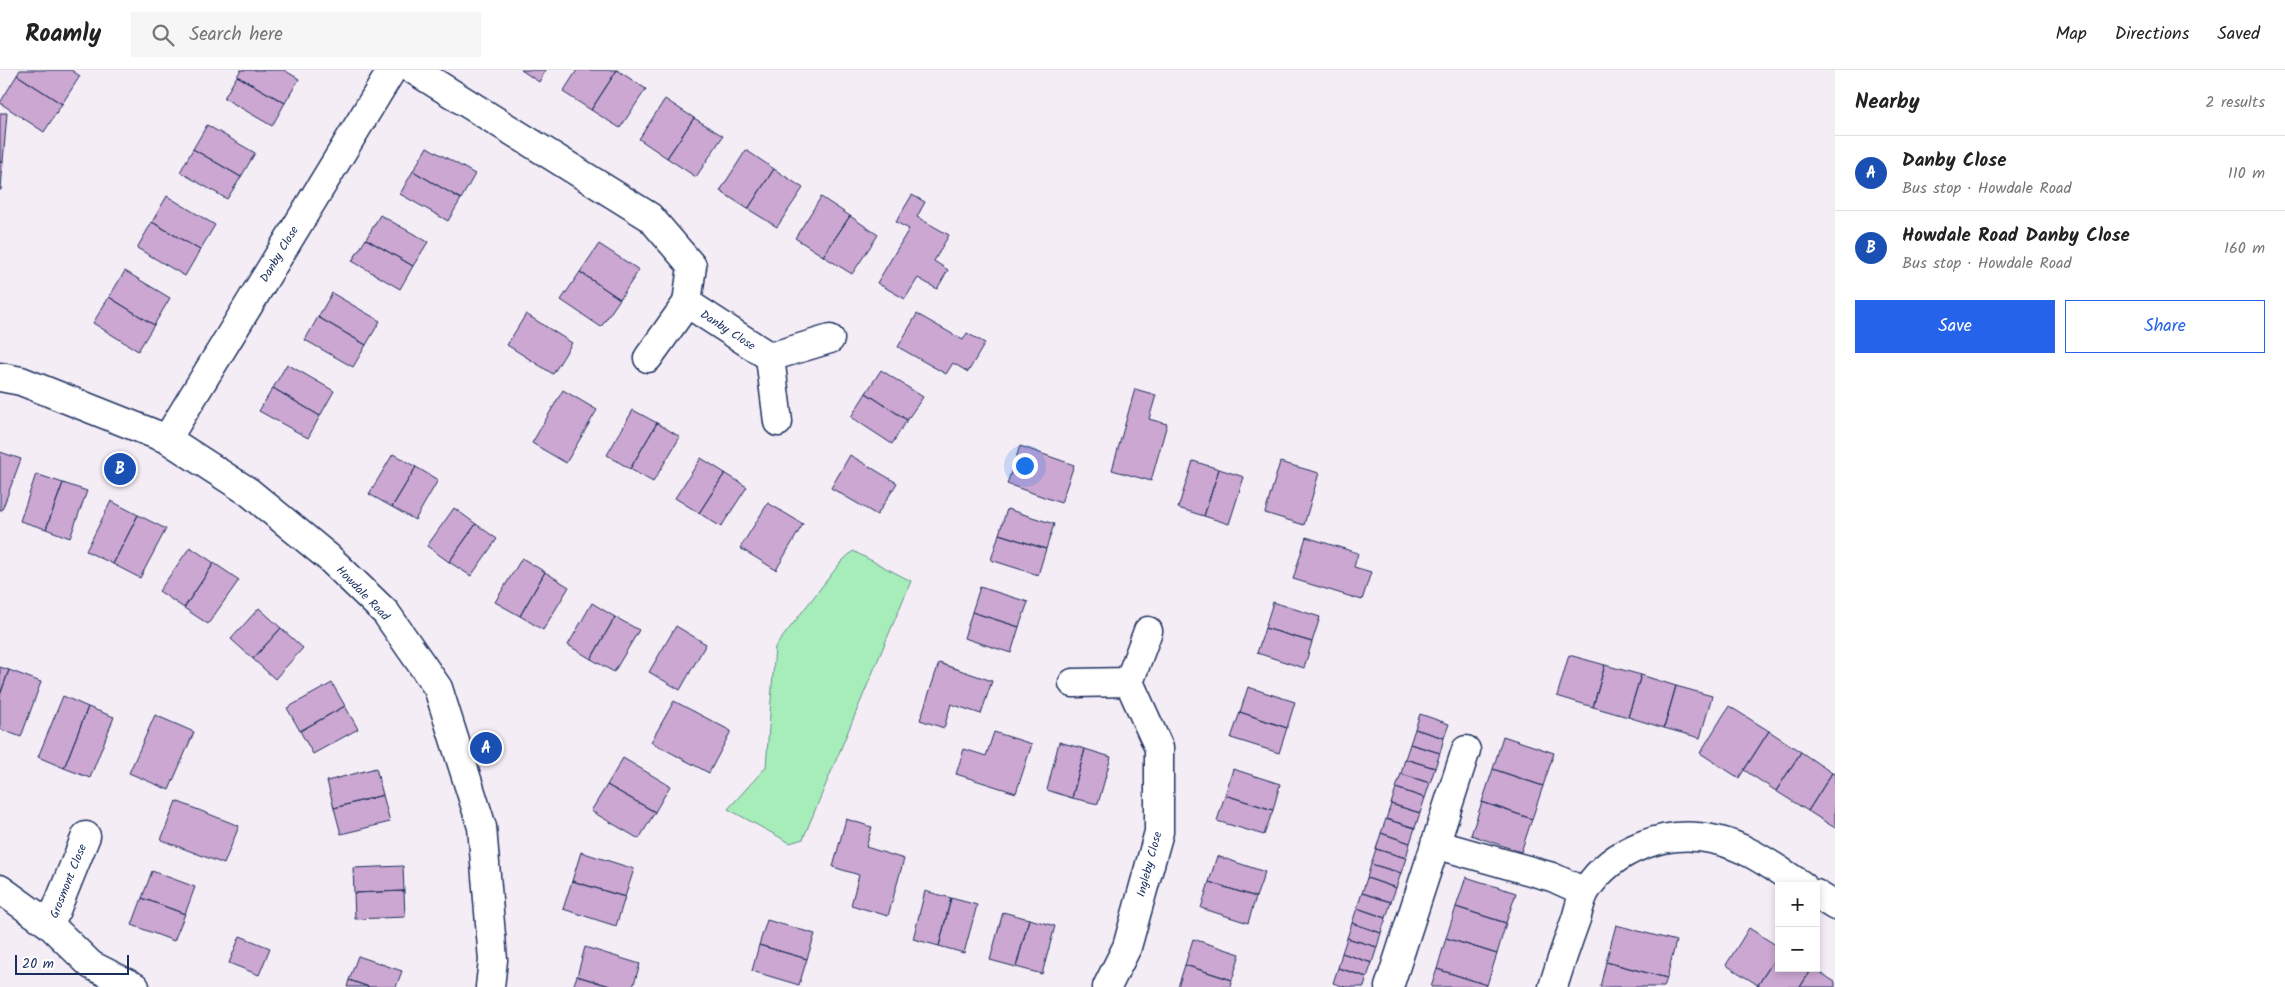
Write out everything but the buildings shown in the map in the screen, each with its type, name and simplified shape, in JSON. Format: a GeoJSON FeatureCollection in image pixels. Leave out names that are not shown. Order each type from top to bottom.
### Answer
{"type":"FeatureCollection","features":[{"type":"Feature","properties":{"kind":"street","name":"Danby Close"},"geometry":{"type":"LineString","coordinates":[[167,439],[392,70]]}},
{"type":"Feature","properties":{"kind":"street","name":"Danby Close"},"geometry":{"type":"LineString","coordinates":[[414,70],[650,217],[692,266],[686,303],[648,358]]}},
{"type":"Feature","properties":{"kind":"street","name":"Danby Close"},"geometry":{"type":"LineString","coordinates":[[686,303],[770,357],[830,339]]}},
{"type":"Feature","properties":{"kind":"street","name":"Danby Close"},"geometry":{"type":"LineString","coordinates":[[770,357],[778,422]]}},
{"type":"Feature","properties":{"kind":"street","name":"Howdale Road"},"geometry":{"type":"LineString","coordinates":[[0,377],[21,382],[167,439],[249,492],[328,557],[386,614],[438,688],[482,827],[494,960],[490,987]]}},
{"type":"Feature","properties":{"kind":"street"},"geometry":{"type":"LineString","coordinates":[[1073,683],[1129,682],[1148,631]]}},
{"type":"Feature","properties":{"kind":"street","name":"Ingleby Close"},"geometry":{"type":"LineString","coordinates":[[1107,987],[1127,947],[1159,832],[1159,748],[1129,682]]}},
{"type":"Feature","properties":{"kind":"street"},"geometry":{"type":"LineString","coordinates":[[1389,987],[1466,750]]}},
{"type":"Feature","properties":{"kind":"street","name":"Grosmont Close"},"geometry":{"type":"LineString","coordinates":[[50,926],[86,836]]}},
{"type":"Feature","properties":{"kind":"street"},"geometry":{"type":"LineString","coordinates":[[1553,987],[1585,892],[1599,872],[1619,856],[1649,842],[1683,836],[1716,840],[1752,854],[1797,882]]}},
{"type":"Feature","properties":{"kind":"street"},"geometry":{"type":"LineString","coordinates":[[1435,844],[1552,877],[1585,892]]}},
{"type":"Feature","properties":{"kind":"street","name":"Grosmont Close"},"geometry":{"type":"LineString","coordinates":[[0,889],[50,926],[92,965],[135,987]]}},
{"type":"Feature","properties":{"kind":"street"},"geometry":{"type":"LineString","coordinates":[[1820,897],[1835,906]]}},
{"type":"Feature","properties":{"kind":"green space"},"geometry":{"type":"Polygon","coordinates":[[[853,551],[911,581],[803,839],[790,843],[728,809],[766,767],[775,647],[841,562],[853,551]]]}},
{"type":"Feature","properties":{"kind":"place","name":"Howdale Road Danby Close"},"geometry":{"type":"Point","coordinates":[120,469]}},
{"type":"Feature","properties":{"kind":"place","name":"Danby Close"},"geometry":{"type":"Point","coordinates":[486,748]}}]}
